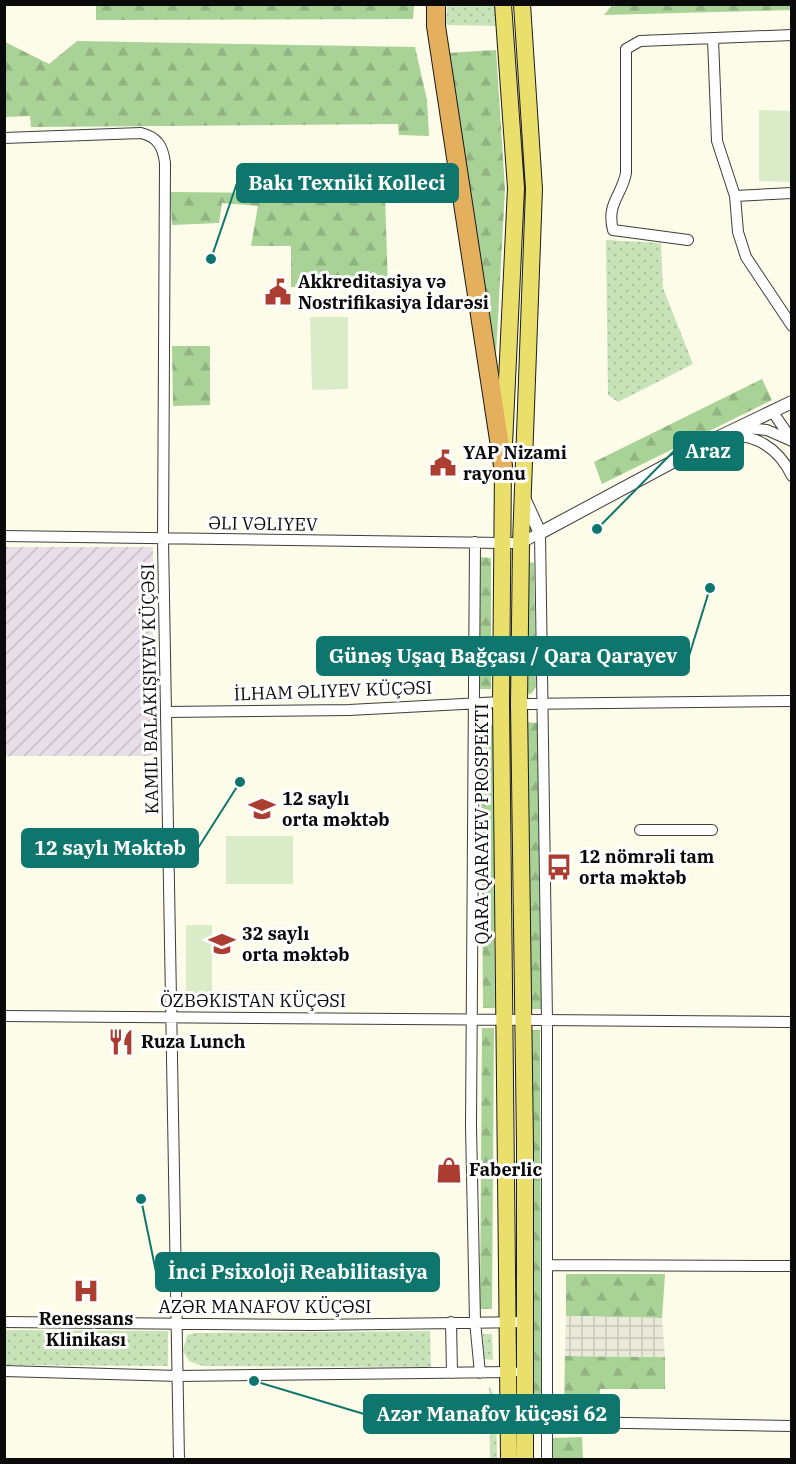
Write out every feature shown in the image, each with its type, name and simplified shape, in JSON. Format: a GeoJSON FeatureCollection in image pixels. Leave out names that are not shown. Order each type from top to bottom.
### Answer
{"type":"FeatureCollection","features":[{"type":"Feature","properties":{"kind":"highway"},"geometry":{"type":"LineString","coordinates":[[436,4],[436,26],[503,466]]}},
{"type":"Feature","properties":{"kind":"main road","name":"QARA QARAYEV PROSPEKTI"},"geometry":{"type":"LineString","coordinates":[[503,4],[516,188],[503,466],[502,543],[502,1021],[507,1372],[525,1460]]}},
{"type":"Feature","properties":{"kind":"main road"},"geometry":{"type":"LineString","coordinates":[[522,4],[529,92]]}},
{"type":"Feature","properties":{"kind":"main road"},"geometry":{"type":"LineString","coordinates":[[529,92],[532,4]]}},
{"type":"Feature","properties":{"kind":"main road","name":"QARA QARAYEV PROSPEKTI"},"geometry":{"type":"LineString","coordinates":[[509,1460],[525,1372],[526,1322],[519,704],[521,543],[534,189],[529,92]]}},
{"type":"Feature","properties":{"kind":"street"},"geometry":{"type":"LineString","coordinates":[[688,240],[613,230],[613,200],[624,183],[626,173],[624,55],[630,45],[639,41],[792,35]]}},
{"type":"Feature","properties":{"kind":"street"},"geometry":{"type":"LineString","coordinates":[[713,39],[717,141],[735,196],[738,232],[746,257],[792,326]]}},
{"type":"Feature","properties":{"kind":"street","name":"KAMIL BALAKIŞIYEV KÜÇƏSI"},"geometry":{"type":"LineString","coordinates":[[4,138],[141,133],[153,137],[163,151],[165,163],[164,540],[179,1460]]}},
{"type":"Feature","properties":{"kind":"street"},"geometry":{"type":"LineString","coordinates":[[735,196],[792,193]]}},
{"type":"Feature","properties":{"kind":"street"},"geometry":{"type":"LineString","coordinates":[[521,543],[720,437],[792,402]]}},
{"type":"Feature","properties":{"kind":"street"},"geometry":{"type":"LineString","coordinates":[[772,411],[792,440]]}},
{"type":"Feature","properties":{"kind":"street"},"geometry":{"type":"LineString","coordinates":[[740,427],[767,430],[792,440]]}},
{"type":"Feature","properties":{"kind":"street"},"geometry":{"type":"LineString","coordinates":[[720,437],[740,435],[756,439],[783,463],[792,476]]}},
{"type":"Feature","properties":{"kind":"street"},"geometry":{"type":"LineString","coordinates":[[523,494],[540,533],[549,1265],[547,1460]]}},
{"type":"Feature","properties":{"kind":"street","name":"ƏLI VƏLIYEV"},"geometry":{"type":"LineString","coordinates":[[4,536],[164,540],[521,543]]}},
{"type":"Feature","properties":{"kind":"street"},"geometry":{"type":"LineString","coordinates":[[475,542],[472,702],[471,1126],[475,1321],[480,1373]]}},
{"type":"Feature","properties":{"kind":"street"},"geometry":{"type":"LineString","coordinates":[[519,704],[792,701]]}},
{"type":"Feature","properties":{"kind":"street","name":"İLHAM ƏLIYEV KÜÇƏSI"},"geometry":{"type":"LineString","coordinates":[[166,712],[349,710],[501,702]]}},
{"type":"Feature","properties":{"kind":"street"},"geometry":{"type":"LineString","coordinates":[[640,830],[712,830]]}},
{"type":"Feature","properties":{"kind":"street","name":"ÖZBƏKISTAN KÜÇƏSI"},"geometry":{"type":"LineString","coordinates":[[4,1016],[523,1021]]}},
{"type":"Feature","properties":{"kind":"street"},"geometry":{"type":"LineString","coordinates":[[523,1021],[792,1022]]}},
{"type":"Feature","properties":{"kind":"street"},"geometry":{"type":"LineString","coordinates":[[549,1265],[792,1266]]}},
{"type":"Feature","properties":{"kind":"street","name":"AZƏR MANAFOV KÜÇƏSI"},"geometry":{"type":"LineString","coordinates":[[4,1322],[526,1322]]}},
{"type":"Feature","properties":{"kind":"street"},"geometry":{"type":"LineString","coordinates":[[451,1322],[452,1373]]}},
{"type":"Feature","properties":{"kind":"street"},"geometry":{"type":"LineString","coordinates":[[4,1371],[179,1376],[525,1372]]}},
{"type":"Feature","properties":{"kind":"street"},"geometry":{"type":"LineString","coordinates":[[517,1421],[792,1426]]}},
{"type":"Feature","properties":{"kind":"shaded area"},"geometry":{"type":"Polygon","coordinates":[[[5,547],[153,547],[153,756],[5,756],[5,547]]]}},
{"type":"Feature","properties":{"kind":"shaded area"},"geometry":{"type":"Polygon","coordinates":[[[566,1316],[662,1318],[665,1357],[565,1356],[566,1316]]]}},
{"type":"Feature","properties":{"kind":"green space"},"geometry":{"type":"Polygon","coordinates":[[[96,4],[414,5],[413,19],[96,20],[96,4]]]}},
{"type":"Feature","properties":{"kind":"green space"},"geometry":{"type":"Polygon","coordinates":[[[791,4],[792,10],[604,15],[612,5],[791,4]]]}},
{"type":"Feature","properties":{"kind":"green space"},"geometry":{"type":"Polygon","coordinates":[[[447,5],[497,5],[498,26],[446,25],[447,5]]]}},
{"type":"Feature","properties":{"kind":"green space"},"geometry":{"type":"Polygon","coordinates":[[[77,41],[415,47],[427,100],[429,136],[399,135],[398,124],[31,127],[30,116],[5,117],[5,42],[49,64],[77,41]]]}},
{"type":"Feature","properties":{"kind":"green space"},"geometry":{"type":"Polygon","coordinates":[[[496,50],[505,189],[496,354],[447,53],[496,50]]]}},
{"type":"Feature","properties":{"kind":"green space"},"geometry":{"type":"Polygon","coordinates":[[[759,110],[791,111],[791,182],[759,181],[759,110]]]}},
{"type":"Feature","properties":{"kind":"green space"},"geometry":{"type":"Polygon","coordinates":[[[170,192],[385,194],[388,289],[291,287],[291,246],[251,246],[258,206],[222,203],[219,223],[172,225],[170,192]]]}},
{"type":"Feature","properties":{"kind":"green space"},"geometry":{"type":"Polygon","coordinates":[[[606,240],[661,243],[663,288],[693,364],[618,402],[608,395],[606,240]]]}},
{"type":"Feature","properties":{"kind":"green space"},"geometry":{"type":"Polygon","coordinates":[[[310,317],[348,317],[348,389],[312,390],[310,317]]]}},
{"type":"Feature","properties":{"kind":"green space"},"geometry":{"type":"Polygon","coordinates":[[[172,346],[210,346],[210,405],[173,406],[172,346]]]}},
{"type":"Feature","properties":{"kind":"green space"},"geometry":{"type":"Polygon","coordinates":[[[762,379],[772,400],[602,484],[594,462],[762,379]]]}},
{"type":"Feature","properties":{"kind":"green space"},"geometry":{"type":"Polygon","coordinates":[[[480,557],[491,558],[491,689],[480,689],[480,557]]]}},
{"type":"Feature","properties":{"kind":"green space"},"geometry":{"type":"Polygon","coordinates":[[[525,561],[534,563],[536,687],[531,694],[524,693],[525,561]]]}},
{"type":"Feature","properties":{"kind":"green space"},"geometry":{"type":"Polygon","coordinates":[[[526,722],[537,723],[542,1009],[531,1009],[526,722]]]}},
{"type":"Feature","properties":{"kind":"green space"},"geometry":{"type":"Polygon","coordinates":[[[481,725],[493,725],[495,1008],[483,1008],[481,725]]]}},
{"type":"Feature","properties":{"kind":"green space"},"geometry":{"type":"Polygon","coordinates":[[[226,836],[293,836],[293,884],[226,884],[226,836]]]}},
{"type":"Feature","properties":{"kind":"green space"},"geometry":{"type":"Polygon","coordinates":[[[186,925],[212,925],[212,995],[186,995],[186,925]]]}},
{"type":"Feature","properties":{"kind":"green space"},"geometry":{"type":"Polygon","coordinates":[[[482,1028],[494,1028],[492,1309],[480,1309],[482,1028]]]}},
{"type":"Feature","properties":{"kind":"green space"},"geometry":{"type":"Polygon","coordinates":[[[527,1030],[540,1030],[541,1412],[528,1412],[527,1030]]]}},
{"type":"Feature","properties":{"kind":"green space"},"geometry":{"type":"Polygon","coordinates":[[[566,1274],[665,1274],[662,1318],[566,1316],[566,1274]]]}},
{"type":"Feature","properties":{"kind":"green space"},"geometry":{"type":"Polygon","coordinates":[[[5,1330],[168,1331],[168,1366],[5,1365],[5,1330]]]}},
{"type":"Feature","properties":{"kind":"green space"},"geometry":{"type":"Polygon","coordinates":[[[430,1331],[431,1367],[203,1366],[189,1361],[183,1351],[187,1335],[195,1333],[430,1331]]]}},
{"type":"Feature","properties":{"kind":"green space"},"geometry":{"type":"Polygon","coordinates":[[[483,1334],[492,1334],[493,1360],[484,1359],[483,1334]]]}},
{"type":"Feature","properties":{"kind":"green space"},"geometry":{"type":"Polygon","coordinates":[[[565,1356],[665,1357],[665,1389],[600,1389],[598,1417],[564,1416],[565,1356]]]}},
{"type":"Feature","properties":{"kind":"green space"},"geometry":{"type":"Polygon","coordinates":[[[489,1386],[496,1399],[497,1459],[490,1459],[489,1386]]]}},
{"type":"Feature","properties":{"kind":"green space"},"geometry":{"type":"Polygon","coordinates":[[[582,1437],[583,1458],[552,1460],[552,1438],[582,1437]]]}},
{"type":"Feature","properties":{"kind":"place","name":"Bakı Texniki Kolleci"},"geometry":{"type":"Point","coordinates":[211,259]}},
{"type":"Feature","properties":{"kind":"place","name":"Akkreditasiya və Nostrifikasiya İdarəsi"},"geometry":{"type":"Point","coordinates":[278,292]}},
{"type":"Feature","properties":{"kind":"place","name":"YAP Nizami rayonu"},"geometry":{"type":"Point","coordinates":[443,463]}},
{"type":"Feature","properties":{"kind":"place","name":"Araz"},"geometry":{"type":"Point","coordinates":[597,529]}},
{"type":"Feature","properties":{"kind":"place","name":"Günəş Uşaq Bağçası / Qara Qarayev"},"geometry":{"type":"Point","coordinates":[710,588]}},
{"type":"Feature","properties":{"kind":"place","name":"12 saylı Məktəb"},"geometry":{"type":"Point","coordinates":[240,782]}},
{"type":"Feature","properties":{"kind":"place","name":"12 saylı orta məktəb"},"geometry":{"type":"Point","coordinates":[262,809]}},
{"type":"Feature","properties":{"kind":"place","name":"12 nömrəli tam orta məktəb"},"geometry":{"type":"Point","coordinates":[559,867]}},
{"type":"Feature","properties":{"kind":"place","name":"32 saylı orta məktəb"},"geometry":{"type":"Point","coordinates":[222,944]}},
{"type":"Feature","properties":{"kind":"place","name":"Ruza Lunch"},"geometry":{"type":"Point","coordinates":[121,1042]}},
{"type":"Feature","properties":{"kind":"place","name":"Faberlic"},"geometry":{"type":"Point","coordinates":[449,1170]}},
{"type":"Feature","properties":{"kind":"place","name":"İnci Psixoloji Reabilitasiya"},"geometry":{"type":"Point","coordinates":[141,1199]}},
{"type":"Feature","properties":{"kind":"place","name":"Renessans Klinikası"},"geometry":{"type":"Point","coordinates":[86,1291]}},
{"type":"Feature","properties":{"kind":"place","name":"Azər Manafov küçəsi 62"},"geometry":{"type":"Point","coordinates":[254,1381]}}]}
